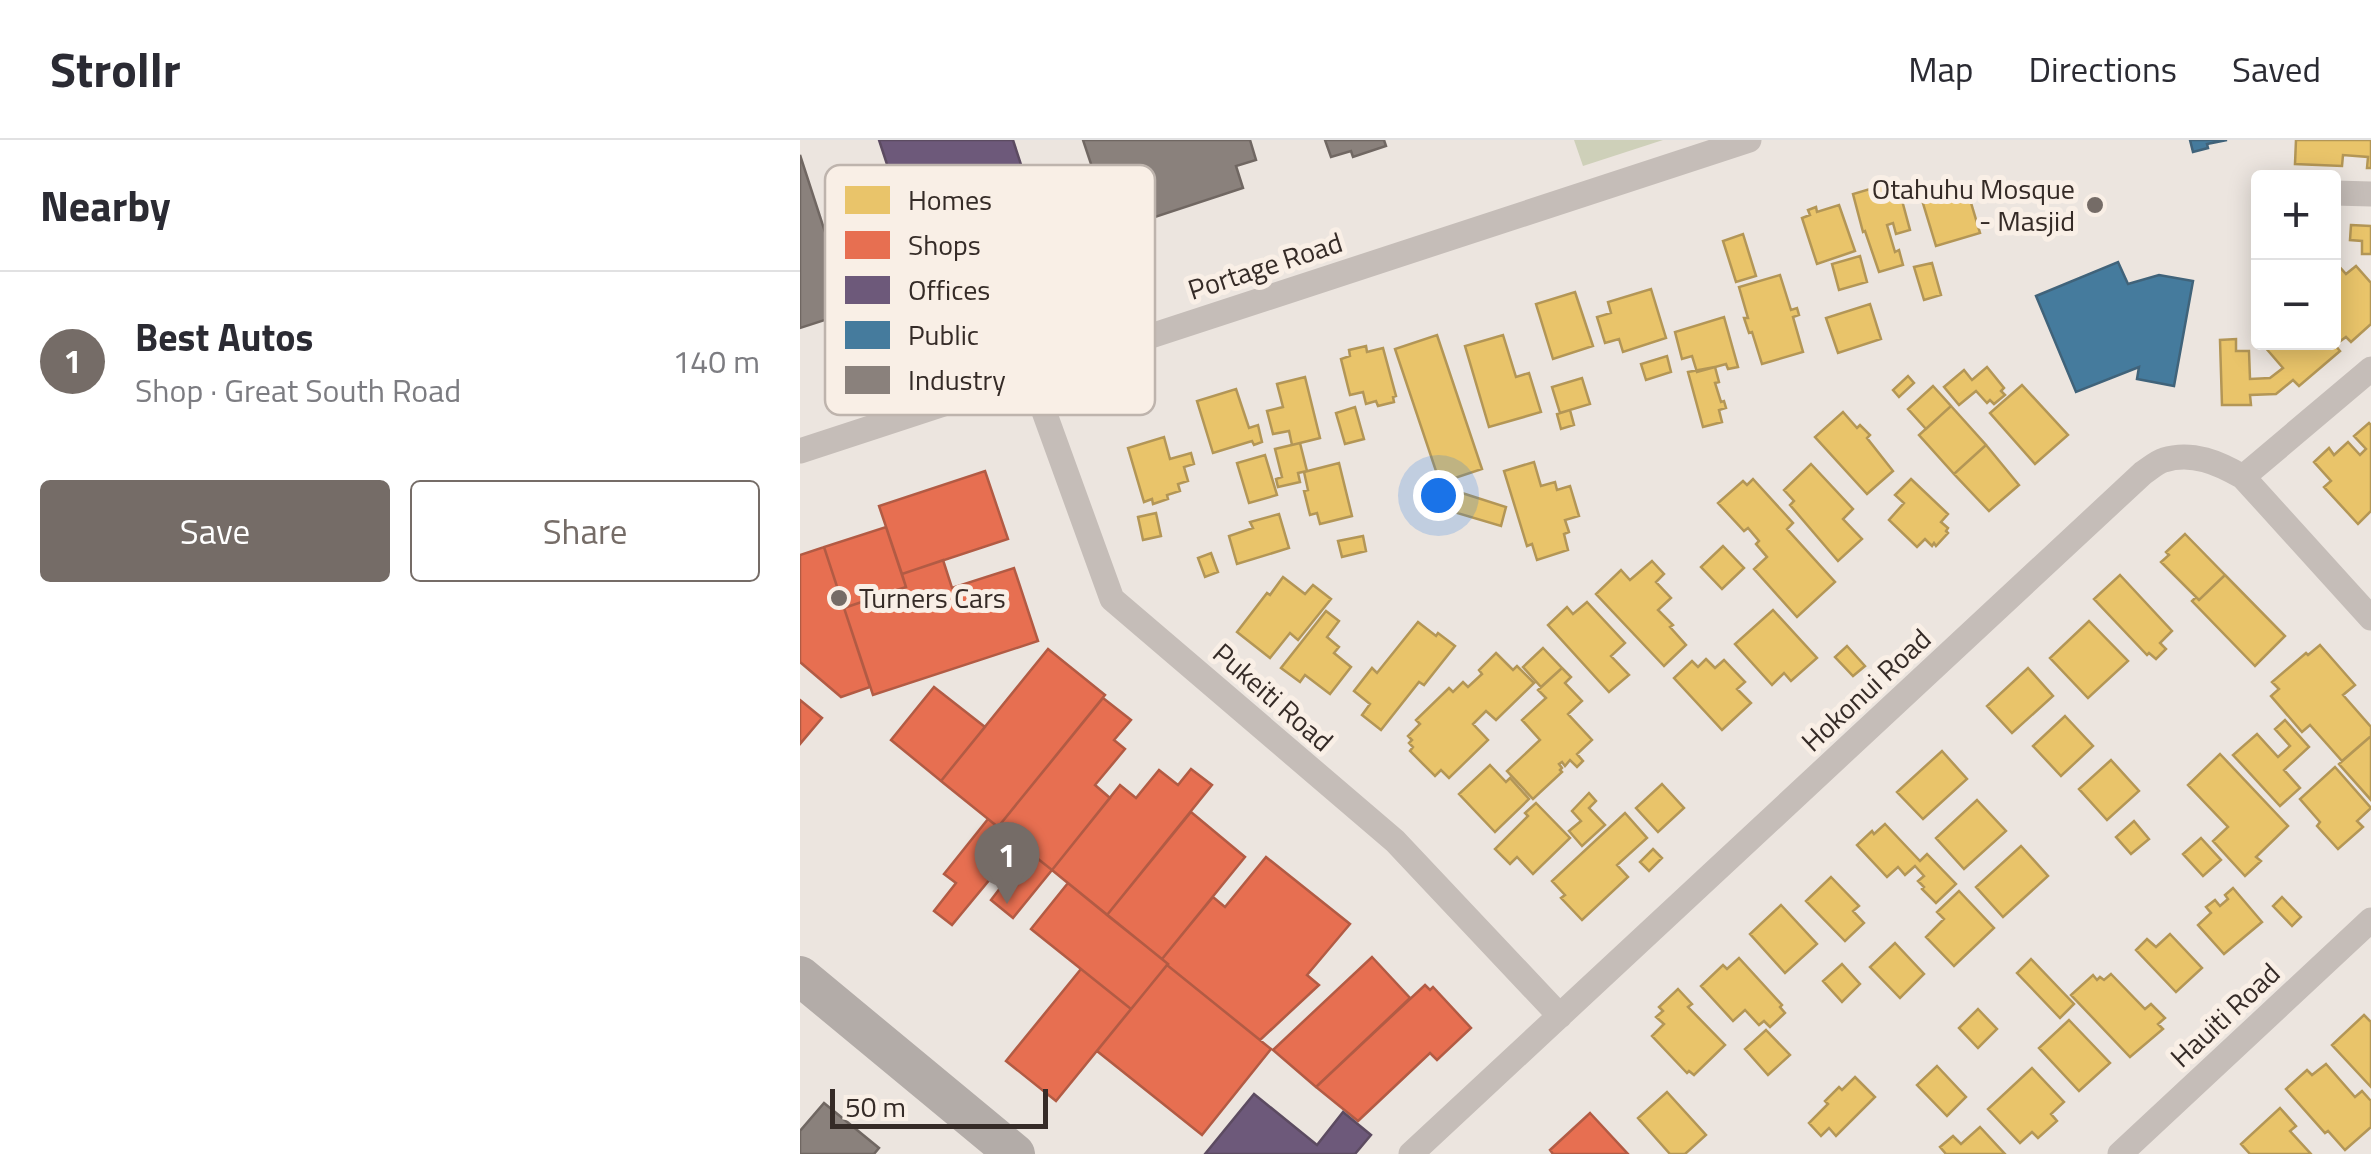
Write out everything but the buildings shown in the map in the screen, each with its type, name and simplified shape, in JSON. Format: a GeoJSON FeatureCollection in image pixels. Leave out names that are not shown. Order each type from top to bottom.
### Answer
{"type":"FeatureCollection","features":[{"type":"Feature","properties":{"kind":"main road"},"geometry":{"type":"LineString","coordinates":[[800,976],[1015,1154]]}},
{"type":"Feature","properties":{"kind":"street","name":"Portage Road"},"geometry":{"type":"LineString","coordinates":[[1155,333],[1749,140]]}},
{"type":"Feature","properties":{"kind":"street"},"geometry":{"type":"LineString","coordinates":[[2341,193],[2371,194]]}},
{"type":"Feature","properties":{"kind":"street"},"geometry":{"type":"LineString","coordinates":[[2243,477],[2371,369]]}},
{"type":"Feature","properties":{"kind":"street","name":"Portage Road"},"geometry":{"type":"LineString","coordinates":[[800,450],[906,415]]}},
{"type":"Feature","properties":{"kind":"street","name":"Pukeiti Road"},"geometry":{"type":"LineString","coordinates":[[1045,415],[1112,599],[1395,841],[1560,1016]]}},
{"type":"Feature","properties":{"kind":"street","name":"Hokonui Road"},"geometry":{"type":"LineString","coordinates":[[1411,1154],[2143,473],[2162,460],[2191,457],[2219,463],[2243,477],[2371,618]]}},
{"type":"Feature","properties":{"kind":"street","name":"Hauiti Road"},"geometry":{"type":"LineString","coordinates":[[2120,1154],[2371,920]]}},
{"type":"Feature","properties":{"kind":"green space"},"geometry":{"type":"Polygon","coordinates":[[[1574,140],[1663,140],[1583,166],[1574,140]]]}},
{"type":"Feature","properties":{"kind":"place","name":"Otahuhu Mosque - Masjid"},"geometry":{"type":"Point","coordinates":[2095,205]}},
{"type":"Feature","properties":{"kind":"place","name":"Turners Cars"},"geometry":{"type":"Point","coordinates":[839,598]}},
{"type":"Feature","properties":{"kind":"place","name":"Best Autos"},"geometry":{"type":"Point","coordinates":[1007,904]}}]}
